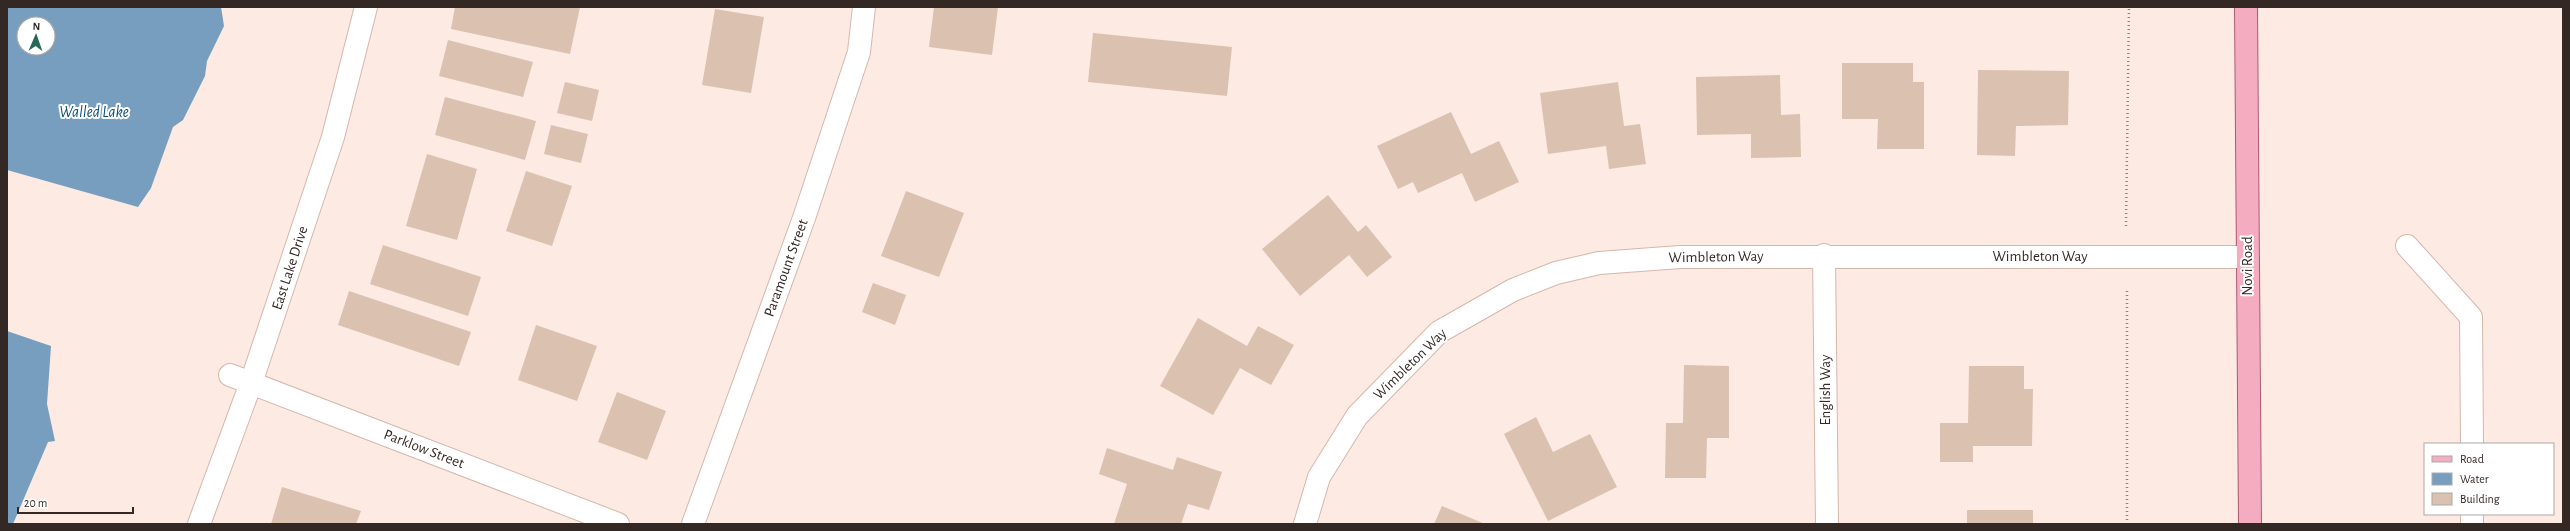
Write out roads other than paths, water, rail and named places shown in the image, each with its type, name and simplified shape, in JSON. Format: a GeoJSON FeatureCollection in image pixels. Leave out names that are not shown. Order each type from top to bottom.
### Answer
{"type":"FeatureCollection","features":[{"type":"Feature","properties":{"kind":"main road","name":"Novi Road"},"geometry":{"type":"LineString","coordinates":[[2246,7],[2250,524]]}},
{"type":"Feature","properties":{"kind":"street","name":"East Lake Drive"},"geometry":{"type":"LineString","coordinates":[[199,524],[251,384],[333,137],[366,7]]}},
{"type":"Feature","properties":{"kind":"street","name":"Paramount Street"},"geometry":{"type":"LineString","coordinates":[[693,524],[804,218],[859,52],[864,7]]}},
{"type":"Feature","properties":{"kind":"street"},"geometry":{"type":"LineString","coordinates":[[2407,246],[2471,318],[2472,443]]}},
{"type":"Feature","properties":{"kind":"street","name":"Wimbleton Way"},"geometry":{"type":"LineString","coordinates":[[1304,524],[1319,477],[1357,416],[1439,332],[1513,290],[1556,273],[1599,263],[1680,257],[1824,255],[2247,257]]}},
{"type":"Feature","properties":{"kind":"street","name":"English Way"},"geometry":{"type":"LineString","coordinates":[[1824,255],[1826,524]]}},
{"type":"Feature","properties":{"kind":"street","name":"Parklow Street"},"geometry":{"type":"LineString","coordinates":[[230,375],[618,524]]}},
{"type":"Feature","properties":{"kind":"water","name":"Walled Lake"},"geometry":{"type":"Polygon","coordinates":[[[7,7],[221,7],[224,26],[207,61],[205,76],[183,120],[173,127],[151,188],[138,207],[7,170],[7,7]]]}},
{"type":"Feature","properties":{"kind":"water"},"geometry":{"type":"Polygon","coordinates":[[[7,331],[51,346],[47,404],[55,441],[48,442],[13,524],[7,524],[7,331]]]}}]}
